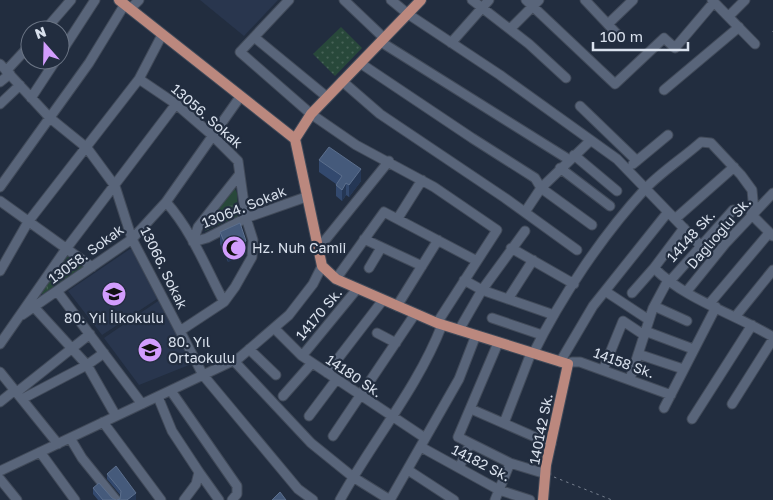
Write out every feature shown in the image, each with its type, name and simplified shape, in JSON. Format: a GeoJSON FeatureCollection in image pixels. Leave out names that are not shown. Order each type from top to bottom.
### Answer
{"type":"FeatureCollection","features":[{"type":"Feature","properties":{"kind":"main road"},"geometry":{"type":"LineString","coordinates":[[294,139],[310,114],[421,0]]}},
{"type":"Feature","properties":{"kind":"main road"},"geometry":{"type":"LineString","coordinates":[[125,4],[294,139],[322,266],[336,279],[439,324],[564,363]]}},
{"type":"Feature","properties":{"kind":"main road","name":"140142 Sk."},"geometry":{"type":"LineString","coordinates":[[543,500],[564,363]]}},
{"type":"Feature","properties":{"kind":"street"},"geometry":{"type":"LineString","coordinates":[[54,20],[72,0]]}},
{"type":"Feature","properties":{"kind":"street"},"geometry":{"type":"LineString","coordinates":[[70,39],[95,0]]}},
{"type":"Feature","properties":{"kind":"street"},"geometry":{"type":"LineString","coordinates":[[0,187],[50,118],[125,4],[139,0]]}},
{"type":"Feature","properties":{"kind":"street"},"geometry":{"type":"LineString","coordinates":[[289,0],[240,52],[310,114],[356,145],[422,180],[497,230],[464,280],[439,324],[430,356],[340,500]]}},
{"type":"Feature","properties":{"kind":"street"},"geometry":{"type":"LineString","coordinates":[[344,0],[382,40],[571,157],[616,191]]}},
{"type":"Feature","properties":{"kind":"street"},"geometry":{"type":"LineString","coordinates":[[391,0],[408,14],[500,75],[617,159],[701,246]]}},
{"type":"Feature","properties":{"kind":"street"},"geometry":{"type":"LineString","coordinates":[[472,0],[566,78]]}},
{"type":"Feature","properties":{"kind":"street"},"geometry":{"type":"LineString","coordinates":[[451,43],[489,0]]}},
{"type":"Feature","properties":{"kind":"street"},"geometry":{"type":"LineString","coordinates":[[585,0],[617,34]]}},
{"type":"Feature","properties":{"kind":"street"},"geometry":{"type":"LineString","coordinates":[[608,24],[633,0]]}},
{"type":"Feature","properties":{"kind":"street"},"geometry":{"type":"LineString","coordinates":[[729,16],[745,0]]}},
{"type":"Feature","properties":{"kind":"street"},"geometry":{"type":"LineString","coordinates":[[510,30],[533,2],[615,84],[664,38],[675,48],[713,1],[755,44]]}},
{"type":"Feature","properties":{"kind":"street"},"geometry":{"type":"LineString","coordinates":[[664,90],[739,27]]}},
{"type":"Feature","properties":{"kind":"street"},"geometry":{"type":"LineString","coordinates":[[0,270],[28,222],[139,79],[162,35]]}},
{"type":"Feature","properties":{"kind":"street"},"geometry":{"type":"LineString","coordinates":[[254,37],[327,97]]}},
{"type":"Feature","properties":{"kind":"street"},"geometry":{"type":"LineString","coordinates":[[0,82],[5,69],[20,55]]}},
{"type":"Feature","properties":{"kind":"street"},"geometry":{"type":"LineString","coordinates":[[360,63],[472,138],[536,178],[541,188],[592,225]]}},
{"type":"Feature","properties":{"kind":"street","name":"13066. Sokak"},"geometry":{"type":"LineString","coordinates":[[5,69],[50,118],[87,148],[115,186],[132,239],[203,375],[298,489],[308,498]]}},
{"type":"Feature","properties":{"kind":"street"},"geometry":{"type":"LineString","coordinates":[[31,98],[49,70]]}},
{"type":"Feature","properties":{"kind":"street","name":"13056. Sokak"},"geometry":{"type":"LineString","coordinates":[[139,79],[176,104],[212,135],[238,161],[246,218],[253,240],[252,257],[224,302],[180,331]]}},
{"type":"Feature","properties":{"kind":"street"},"geometry":{"type":"LineString","coordinates":[[342,81],[380,114],[452,160],[577,250]]}},
{"type":"Feature","properties":{"kind":"street"},"geometry":{"type":"LineString","coordinates":[[0,104],[20,85]]}},
{"type":"Feature","properties":{"kind":"street","name":"13058. Sokak"},"geometry":{"type":"LineString","coordinates":[[22,315],[132,239],[166,202],[240,97]]}},
{"type":"Feature","properties":{"kind":"street"},"geometry":{"type":"LineString","coordinates":[[0,344],[22,315],[66,249],[176,104]]}},
{"type":"Feature","properties":{"kind":"street"},"geometry":{"type":"LineString","coordinates":[[580,106],[637,161]]}},
{"type":"Feature","properties":{"kind":"street"},"geometry":{"type":"LineString","coordinates":[[627,169],[668,135]]}},
{"type":"Feature","properties":{"kind":"street"},"geometry":{"type":"LineString","coordinates":[[524,212],[541,188],[576,152],[578,154],[590,141]]}},
{"type":"Feature","properties":{"kind":"street"},"geometry":{"type":"LineString","coordinates":[[504,423],[532,353],[554,315],[608,234],[646,188],[701,142],[711,143],[734,167],[752,190],[752,213],[771,235],[713,305],[664,408]]}},
{"type":"Feature","properties":{"kind":"street"},"geometry":{"type":"LineString","coordinates":[[318,249],[389,161]]}},
{"type":"Feature","properties":{"kind":"street"},"geometry":{"type":"LineString","coordinates":[[564,363],[592,306],[605,291],[672,215],[734,167]]}},
{"type":"Feature","properties":{"kind":"street"},"geometry":{"type":"LineString","coordinates":[[560,168],[610,206]]}},
{"type":"Feature","properties":{"kind":"street"},"geometry":{"type":"LineString","coordinates":[[193,242],[198,227],[239,175]]}},
{"type":"Feature","properties":{"kind":"street"},"geometry":{"type":"LineString","coordinates":[[398,218],[422,180]]}},
{"type":"Feature","properties":{"kind":"street","name":"Dağlıoğlu Sk."},"geometry":{"type":"LineString","coordinates":[[687,291],[752,213],[773,194]]}},
{"type":"Feature","properties":{"kind":"street","name":"13064. Sokak"},"geometry":{"type":"LineString","coordinates":[[193,242],[207,238],[246,218],[306,197]]}},
{"type":"Feature","properties":{"kind":"street"},"geometry":{"type":"LineString","coordinates":[[0,201],[92,268]]}},
{"type":"Feature","properties":{"kind":"street"},"geometry":{"type":"LineString","coordinates":[[166,202],[176,214],[193,242],[224,302]]}},
{"type":"Feature","properties":{"kind":"street","name":"14148 Sk."},"geometry":{"type":"LineString","coordinates":[[630,379],[648,320],[669,280],[733,210]]}},
{"type":"Feature","properties":{"kind":"street"},"geometry":{"type":"LineString","coordinates":[[336,279],[384,212],[477,261]]}},
{"type":"Feature","properties":{"kind":"street"},"geometry":{"type":"LineString","coordinates":[[632,293],[654,268],[684,228]]}},
{"type":"Feature","properties":{"kind":"street"},"geometry":{"type":"LineString","coordinates":[[459,330],[482,290],[525,231]]}},
{"type":"Feature","properties":{"kind":"street"},"geometry":{"type":"LineString","coordinates":[[364,239],[422,266]]}},
{"type":"Feature","properties":{"kind":"street"},"geometry":{"type":"LineString","coordinates":[[397,306],[438,240]]}},
{"type":"Feature","properties":{"kind":"street"},"geometry":{"type":"LineString","coordinates":[[369,268],[381,248]]}},
{"type":"Feature","properties":{"kind":"street"},"geometry":{"type":"LineString","coordinates":[[512,248],[574,284]]}},
{"type":"Feature","properties":{"kind":"street"},"geometry":{"type":"LineString","coordinates":[[508,299],[533,260]]}},
{"type":"Feature","properties":{"kind":"street"},"geometry":{"type":"LineString","coordinates":[[0,471],[234,361],[274,328],[298,303],[313,284],[322,266]]}},
{"type":"Feature","properties":{"kind":"street"},"geometry":{"type":"LineString","coordinates":[[654,268],[687,291],[773,338],[732,404]]}},
{"type":"Feature","properties":{"kind":"street"},"geometry":{"type":"LineString","coordinates":[[735,317],[773,270]]}},
{"type":"Feature","properties":{"kind":"street"},"geometry":{"type":"LineString","coordinates":[[464,280],[482,290],[554,315]]}},
{"type":"Feature","properties":{"kind":"street","name":"14170 Sk."},"geometry":{"type":"LineString","coordinates":[[302,356],[357,289]]}},
{"type":"Feature","properties":{"kind":"street"},"geometry":{"type":"LineString","coordinates":[[57,291],[142,404]]}},
{"type":"Feature","properties":{"kind":"street"},"geometry":{"type":"LineString","coordinates":[[605,291],[648,320]]}},
{"type":"Feature","properties":{"kind":"street"},"geometry":{"type":"LineString","coordinates":[[327,373],[383,300]]}},
{"type":"Feature","properties":{"kind":"street"},"geometry":{"type":"LineString","coordinates":[[654,306],[687,321]]}},
{"type":"Feature","properties":{"kind":"street"},"geometry":{"type":"LineString","coordinates":[[34,307],[87,365],[116,416]]}},
{"type":"Feature","properties":{"kind":"street"},"geometry":{"type":"LineString","coordinates":[[333,436],[415,314]]}},
{"type":"Feature","properties":{"kind":"street"},"geometry":{"type":"LineString","coordinates":[[492,318],[542,335]]}},
{"type":"Feature","properties":{"kind":"street"},"geometry":{"type":"LineString","coordinates":[[603,370],[623,321],[644,333],[693,349]]}},
{"type":"Feature","properties":{"kind":"street"},"geometry":{"type":"LineString","coordinates":[[692,419],[752,325]]}},
{"type":"Feature","properties":{"kind":"street","name":"14180 Sk."},"geometry":{"type":"LineString","coordinates":[[274,328],[302,356],[360,397],[425,438]]}},
{"type":"Feature","properties":{"kind":"street"},"geometry":{"type":"LineString","coordinates":[[377,333],[396,343]]}},
{"type":"Feature","properties":{"kind":"street"},"geometry":{"type":"LineString","coordinates":[[18,394],[90,334]]}},
{"type":"Feature","properties":{"kind":"street"},"geometry":{"type":"LineString","coordinates":[[234,361],[311,443],[353,477],[390,500],[459,379],[476,336]]}},
{"type":"Feature","properties":{"kind":"street"},"geometry":{"type":"LineString","coordinates":[[498,343],[458,437],[510,463],[546,474]]}},
{"type":"Feature","properties":{"kind":"street"},"geometry":{"type":"LineString","coordinates":[[249,349],[276,375]]}},
{"type":"Feature","properties":{"kind":"street"},"geometry":{"type":"LineString","coordinates":[[0,402],[87,365],[104,353]]}},
{"type":"Feature","properties":{"kind":"street"},"geometry":{"type":"LineString","coordinates":[[638,354],[683,369]]}},
{"type":"Feature","properties":{"kind":"street","name":"14158 Sk."},"geometry":{"type":"LineString","coordinates":[[564,363],[580,362],[671,395]]}},
{"type":"Feature","properties":{"kind":"street"},"geometry":{"type":"LineString","coordinates":[[283,396],[312,363]]}},
{"type":"Feature","properties":{"kind":"street"},"geometry":{"type":"LineString","coordinates":[[0,372],[58,444]]}},
{"type":"Feature","properties":{"kind":"street"},"geometry":{"type":"LineString","coordinates":[[308,416],[336,380]]}},
{"type":"Feature","properties":{"kind":"street"},"geometry":{"type":"LineString","coordinates":[[171,390],[237,486],[237,494],[232,500]]}},
{"type":"Feature","properties":{"kind":"street"},"geometry":{"type":"LineString","coordinates":[[158,397],[172,431],[219,500]]}},
{"type":"Feature","properties":{"kind":"street"},"geometry":{"type":"LineString","coordinates":[[471,409],[551,444]]}},
{"type":"Feature","properties":{"kind":"street"},"geometry":{"type":"LineString","coordinates":[[103,422],[162,500]]}},
{"type":"Feature","properties":{"kind":"street"},"geometry":{"type":"LineString","coordinates":[[70,438],[82,458],[116,500]]}},
{"type":"Feature","properties":{"kind":"street"},"geometry":{"type":"LineString","coordinates":[[459,468],[470,444]]}},
{"type":"Feature","properties":{"kind":"street","name":"14182 Sk."},"geometry":{"type":"LineString","coordinates":[[421,447],[499,490],[530,500]]}},
{"type":"Feature","properties":{"kind":"street"},"geometry":{"type":"LineString","coordinates":[[40,452],[75,500]]}},
{"type":"Feature","properties":{"kind":"street"},"geometry":{"type":"LineString","coordinates":[[494,500],[510,463]]}},
{"type":"Feature","properties":{"kind":"street"},"geometry":{"type":"LineString","coordinates":[[408,470],[454,500]]}},
{"type":"Feature","properties":{"kind":"street"},"geometry":{"type":"LineString","coordinates":[[184,500],[196,484],[200,472]]}},
{"type":"Feature","properties":{"kind":"street"},"geometry":{"type":"LineString","coordinates":[[0,479],[17,500]]}},
{"type":"Feature","properties":{"kind":"path"},"geometry":{"type":"LineString","coordinates":[[546,474],[612,500]]}},
{"type":"Feature","properties":{"kind":"shaded area"},"geometry":{"type":"Polygon","coordinates":[[[200,0],[278,0],[244,36],[200,0]]]}},
{"type":"Feature","properties":{"kind":"shaded area","name":"80. Yıl İlkokulu"},"geometry":{"type":"Polygon","coordinates":[[[130,249],[134,250],[160,297],[102,335],[68,291],[130,249]]]}},
{"type":"Feature","properties":{"kind":"shaded area","name":"80. Yıl Ortaokulu"},"geometry":{"type":"Polygon","coordinates":[[[161,299],[194,363],[139,385],[104,338],[161,299]]]}},
{"type":"Feature","properties":{"kind":"green space"},"geometry":{"type":"Polygon","coordinates":[[[341,27],[362,48],[335,76],[313,54],[341,27]]]}},
{"type":"Feature","properties":{"kind":"green space"},"geometry":{"type":"Polygon","coordinates":[[[234,187],[237,193],[238,216],[205,231],[204,224],[234,187]]]}},
{"type":"Feature","properties":{"kind":"green space"},"geometry":{"type":"Polygon","coordinates":[[[69,255],[84,266],[43,294],[40,293],[69,255]]]}},
{"type":"Feature","properties":{"kind":"building"},"geometry":{"type":"Polygon","coordinates":[[[329,147],[361,169],[349,185],[346,183],[342,190],[336,185],[342,176],[319,160],[329,147]]]}},
{"type":"Feature","properties":{"kind":"building"},"geometry":{"type":"Polygon","coordinates":[[[240,223],[246,241],[228,251],[220,232],[240,223]]]}},
{"type":"Feature","properties":{"kind":"building"},"geometry":{"type":"Polygon","coordinates":[[[116,466],[136,493],[127,500],[117,500],[120,499],[121,491],[107,474],[116,466]]]}},
{"type":"Feature","properties":{"kind":"building"},"geometry":{"type":"Polygon","coordinates":[[[99,483],[116,500],[103,500],[93,488],[99,483]]]}},
{"type":"Feature","properties":{"kind":"building"},"geometry":{"type":"Polygon","coordinates":[[[280,492],[286,500],[272,500],[280,492]]]}},
{"type":"Feature","properties":{"kind":"place","name":"Hz. Nuh Camii"},"geometry":{"type":"Point","coordinates":[234,248]}},
{"type":"Feature","properties":{"kind":"place","name":"80. Yıl İlkokulu"},"geometry":{"type":"Point","coordinates":[114,294]}},
{"type":"Feature","properties":{"kind":"place","name":"80. Yıl Ortaokulu"},"geometry":{"type":"Point","coordinates":[150,350]}}]}
